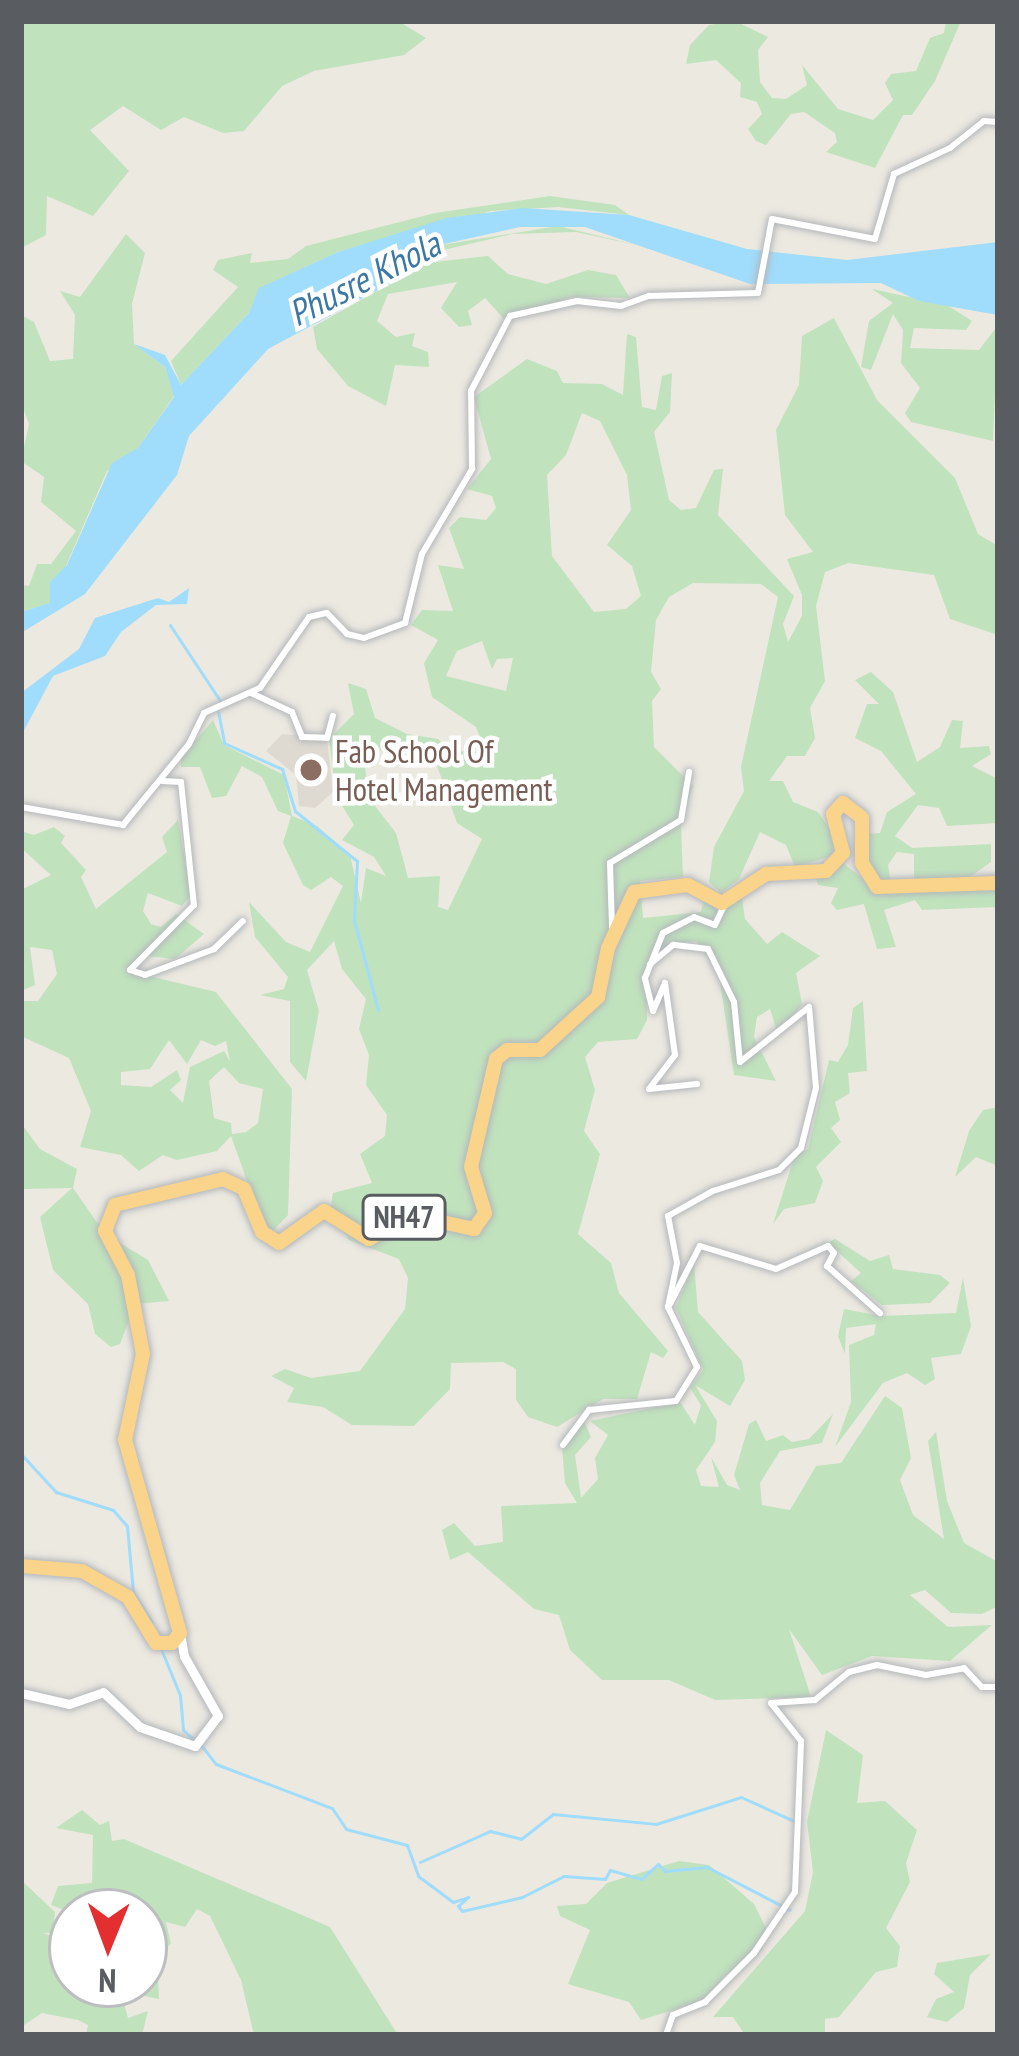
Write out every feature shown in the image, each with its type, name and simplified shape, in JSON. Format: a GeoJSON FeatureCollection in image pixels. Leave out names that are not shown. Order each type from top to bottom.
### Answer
{"type":"FeatureCollection","features":[{"type":"Feature","properties":{"kind":"highway"},"geometry":{"type":"LineString","coordinates":[[725,902],[766,874],[817,872],[838,862],[838,804],[859,810],[862,863],[881,889],[998,883]]}},
{"type":"Feature","properties":{"kind":"highway","name":"NH47"},"geometry":{"type":"LineString","coordinates":[[180,1634],[125,1440],[143,1354],[128,1275],[105,1231],[111,1210],[129,1198],[223,1179],[240,1185],[262,1232],[280,1243],[324,1211],[374,1240],[410,1215],[478,1228],[485,1214],[471,1167],[496,1059],[506,1050],[540,1050],[593,1001],[608,948],[639,890],[694,886],[725,902]]}},
{"type":"Feature","properties":{"kind":"highway"},"geometry":{"type":"LineString","coordinates":[[21,1567],[82,1571],[128,1597],[156,1643],[180,1634]]}},
{"type":"Feature","properties":{"kind":"main road"},"geometry":{"type":"LineString","coordinates":[[21,1693],[69,1704],[103,1692],[140,1727],[195,1746],[218,1716],[184,1656],[180,1634]]}},
{"type":"Feature","properties":{"kind":"street"},"geometry":{"type":"LineString","coordinates":[[21,807],[47,806],[116,827],[159,783],[215,711],[251,693],[278,667],[309,617],[334,616],[346,634],[364,638],[405,623],[422,554],[472,469],[471,391],[510,316],[577,301],[717,299],[762,286],[772,219],[875,239],[894,174],[950,148],[984,121],[998,122]]}},
{"type":"Feature","properties":{"kind":"street"},"geometry":{"type":"LineString","coordinates":[[251,693],[292,712],[302,737],[327,738],[333,716]]}},
{"type":"Feature","properties":{"kind":"street"},"geometry":{"type":"LineString","coordinates":[[608,948],[610,862],[681,820],[689,772]]}},
{"type":"Feature","properties":{"kind":"street"},"geometry":{"type":"LineString","coordinates":[[159,783],[181,782],[194,905],[130,970],[156,972],[214,949],[243,921]]}},
{"type":"Feature","properties":{"kind":"street"},"geometry":{"type":"LineString","coordinates":[[697,1084],[649,1089],[675,1055],[665,983],[656,1010],[649,1006],[650,964],[669,928],[694,917],[715,925],[725,902]]}},
{"type":"Feature","properties":{"kind":"street"},"geometry":{"type":"LineString","coordinates":[[563,1444],[589,1410],[676,1401],[697,1367],[668,1307],[677,1263],[668,1216],[713,1191],[779,1170],[802,1148],[816,1054],[813,1013],[805,1007],[784,1033],[740,1062],[734,1002],[708,949],[673,945],[650,964]]}},
{"type":"Feature","properties":{"kind":"street"},"geometry":{"type":"LineString","coordinates":[[668,1307],[700,1246],[776,1269],[833,1246],[827,1266],[880,1312]]}},
{"type":"Feature","properties":{"kind":"street"},"geometry":{"type":"LineString","coordinates":[[666,2035],[676,2012],[705,2002],[754,1953],[796,1892],[801,1741],[771,1702],[815,1700],[850,1672],[877,1665],[926,1675],[964,1668],[982,1687],[998,1687]]}},
{"type":"Feature","properties":{"kind":"shaded area","name":"Fab School Of Hotel Management"},"geometry":{"type":"Polygon","coordinates":[[[282,734],[327,738],[333,792],[315,808],[299,806],[296,775],[266,751],[282,734]]]}},
{"type":"Feature","properties":{"kind":"green space"},"geometry":{"type":"Polygon","coordinates":[[[24,21],[398,21],[426,38],[404,55],[314,71],[282,86],[244,131],[223,133],[184,117],[161,130],[123,106],[90,130],[129,171],[93,216],[47,196],[46,235],[21,248],[24,21]]]}},
{"type":"Feature","properties":{"kind":"green space"},"geometry":{"type":"Polygon","coordinates":[[[735,21],[768,37],[758,50],[760,82],[772,98],[786,99],[807,85],[802,65],[838,109],[873,120],[893,100],[885,83],[891,74],[916,71],[930,38],[944,33],[946,21],[961,21],[935,81],[912,115],[903,115],[875,168],[826,152],[837,142],[835,133],[804,112],[791,114],[766,145],[756,141],[748,129],[762,114],[757,102],[740,97],[741,83],[716,60],[686,64],[690,45],[709,25],[735,21]]]}},
{"type":"Feature","properties":{"kind":"green space"},"geometry":{"type":"Polygon","coordinates":[[[550,196],[615,205],[629,215],[558,207],[491,211],[338,252],[260,288],[249,313],[181,385],[171,361],[238,287],[213,270],[218,260],[252,253],[250,263],[288,259],[306,246],[435,213],[550,196]]]}},
{"type":"Feature","properties":{"kind":"green space"},"geometry":{"type":"Polygon","coordinates":[[[558,226],[641,246],[576,232],[512,234],[435,252],[434,262],[488,256],[508,274],[546,284],[588,270],[616,275],[630,298],[573,297],[503,318],[485,298],[468,311],[472,325],[459,327],[441,308],[457,282],[388,294],[377,321],[396,337],[415,333],[412,346],[428,352],[429,367],[395,365],[386,406],[348,386],[317,349],[313,327],[393,282],[435,246],[558,226]]]}},
{"type":"Feature","properties":{"kind":"green space"},"geometry":{"type":"Polygon","coordinates":[[[126,234],[145,253],[132,304],[134,344],[165,367],[174,396],[138,448],[107,471],[50,603],[21,612],[21,585],[29,586],[37,564],[51,564],[76,531],[41,502],[44,477],[21,461],[29,424],[21,402],[21,315],[34,322],[50,361],[73,359],[75,315],[60,291],[80,297],[126,234]]]}},
{"type":"Feature","properties":{"kind":"green space"},"geometry":{"type":"Polygon","coordinates":[[[872,289],[947,305],[972,321],[966,330],[914,328],[910,348],[979,350],[998,325],[993,441],[911,422],[905,413],[920,388],[901,363],[903,330],[893,314],[871,370],[861,367],[869,321],[893,303],[872,289]]]}},
{"type":"Feature","properties":{"kind":"green space"},"geometry":{"type":"Polygon","coordinates":[[[834,318],[877,400],[955,478],[978,534],[998,546],[998,635],[950,619],[934,575],[848,563],[825,572],[816,606],[825,681],[810,708],[815,738],[805,756],[787,756],[769,781],[783,781],[793,802],[818,812],[835,836],[832,856],[795,867],[786,845],[760,832],[739,879],[721,893],[709,882],[714,847],[744,791],[741,767],[778,597],[761,584],[693,583],[669,597],[656,620],[651,672],[661,689],[652,701],[654,747],[693,786],[681,825],[683,877],[640,881],[643,918],[701,912],[704,898],[742,898],[745,919],[767,944],[782,932],[820,956],[796,973],[802,1004],[786,1026],[777,1031],[770,1009],[757,1017],[754,1037],[776,1081],[734,1075],[719,975],[696,941],[671,944],[646,965],[647,1020],[637,1039],[598,1042],[585,1057],[595,1090],[584,1131],[600,1154],[578,1234],[611,1263],[619,1293],[668,1351],[663,1358],[651,1352],[637,1399],[603,1399],[557,1427],[528,1417],[516,1400],[516,1369],[503,1362],[451,1363],[450,1389],[414,1426],[352,1425],[323,1407],[287,1402],[294,1388],[271,1376],[285,1369],[311,1378],[360,1371],[405,1309],[408,1278],[399,1259],[349,1240],[330,1212],[333,1193],[372,1183],[360,1154],[385,1136],[387,1115],[366,1085],[369,1055],[359,1029],[366,999],[342,969],[334,941],[307,970],[319,1011],[306,1081],[290,1062],[290,1001],[260,995],[284,989],[288,977],[255,937],[249,902],[286,942],[310,952],[343,886],[331,877],[311,890],[303,885],[283,843],[291,816],[278,811],[262,777],[242,766],[226,796],[212,798],[200,767],[181,767],[181,758],[213,720],[224,745],[284,775],[292,816],[317,826],[350,855],[361,903],[366,868],[386,876],[374,857],[342,840],[354,825],[336,796],[329,739],[354,714],[348,683],[366,689],[375,718],[407,734],[438,739],[454,755],[482,742],[476,727],[432,697],[424,663],[438,640],[411,625],[422,610],[453,611],[438,565],[464,569],[449,528],[460,517],[486,520],[496,508],[492,496],[467,489],[491,459],[474,397],[527,359],[557,371],[563,383],[602,384],[623,395],[627,334],[636,337],[642,407],[656,410],[662,376],[672,373],[670,412],[654,432],[669,500],[681,510],[696,508],[714,470],[723,469],[718,515],[794,596],[783,624],[788,642],[802,616],[802,595],[787,559],[813,552],[785,515],[776,430],[799,385],[802,336],[834,318]],[[582,413],[566,455],[547,475],[552,556],[594,612],[626,609],[641,596],[632,566],[607,545],[631,510],[627,475],[600,421],[582,413]],[[482,641],[457,651],[446,676],[506,691],[513,658],[497,659],[492,669],[482,641]],[[378,746],[363,751],[369,798],[396,833],[408,878],[440,876],[438,907],[448,910],[482,839],[457,823],[434,757],[391,767],[378,746]]]}},
{"type":"Feature","properties":{"kind":"green space"},"geometry":{"type":"Polygon","coordinates":[[[871,672],[893,692],[917,762],[940,747],[952,720],[963,721],[960,748],[989,746],[991,754],[972,766],[998,779],[998,823],[947,826],[939,808],[918,805],[895,836],[912,848],[991,844],[991,862],[967,879],[914,880],[914,854],[897,852],[888,865],[891,883],[881,883],[864,855],[865,834],[880,833],[887,812],[916,794],[881,751],[855,738],[867,704],[879,704],[855,680],[871,672]]]}},
{"type":"Feature","properties":{"kind":"green space"},"geometry":{"type":"Polygon","coordinates":[[[178,820],[191,895],[182,906],[148,893],[143,911],[151,924],[161,927],[176,914],[204,934],[175,959],[147,956],[128,971],[216,992],[292,1089],[288,1215],[274,1230],[264,1229],[231,1136],[217,1151],[177,1160],[163,1155],[139,1171],[121,1155],[80,1147],[91,1111],[69,1058],[21,1036],[21,1001],[38,1001],[57,974],[52,950],[30,947],[35,985],[21,991],[21,890],[51,875],[21,848],[21,831],[34,835],[54,827],[65,836],[61,843],[86,870],[81,877],[96,909],[167,852],[162,837],[178,820]],[[169,1040],[150,1069],[121,1072],[121,1085],[151,1087],[177,1070],[181,1080],[170,1090],[183,1103],[190,1067],[224,1051],[230,1061],[226,1041],[215,1046],[201,1040],[187,1064],[169,1040]],[[224,1067],[209,1081],[214,1118],[231,1123],[232,1134],[246,1132],[258,1123],[263,1089],[239,1083],[224,1067]]]}},
{"type":"Feature","properties":{"kind":"green space"},"geometry":{"type":"Polygon","coordinates":[[[843,863],[881,893],[998,886],[998,907],[922,910],[915,900],[884,910],[896,947],[877,949],[864,904],[837,910],[831,903],[838,888],[818,885],[815,875],[843,863]]]}},
{"type":"Feature","properties":{"kind":"green space"},"geometry":{"type":"Polygon","coordinates":[[[863,1001],[867,1071],[848,1073],[850,1093],[835,1102],[840,1120],[831,1128],[841,1142],[816,1167],[823,1181],[815,1203],[784,1209],[773,1224],[795,1155],[808,1149],[829,1060],[838,1062],[848,1045],[853,1008],[863,1001]]]}},
{"type":"Feature","properties":{"kind":"green space"},"geometry":{"type":"Polygon","coordinates":[[[998,1107],[998,1166],[976,1157],[955,1177],[969,1131],[983,1110],[998,1107]]]}},
{"type":"Feature","properties":{"kind":"green space"},"geometry":{"type":"Polygon","coordinates":[[[21,1123],[40,1149],[77,1169],[73,1188],[105,1234],[148,1260],[169,1301],[135,1304],[120,1344],[111,1347],[95,1334],[88,1304],[53,1270],[40,1217],[72,1188],[24,1189],[21,1123]]]}},
{"type":"Feature","properties":{"kind":"green space"},"geometry":{"type":"Polygon","coordinates":[[[835,1239],[870,1261],[889,1255],[893,1269],[940,1275],[950,1283],[930,1303],[882,1305],[851,1281],[861,1273],[828,1243],[835,1239]]]}},
{"type":"Feature","properties":{"kind":"green space"},"geometry":{"type":"Polygon","coordinates":[[[694,1262],[698,1312],[742,1361],[745,1380],[730,1406],[695,1385],[717,1421],[715,1442],[696,1470],[701,1486],[719,1487],[711,1457],[727,1485],[740,1490],[734,1475],[749,1424],[756,1420],[766,1441],[783,1435],[792,1442],[809,1439],[833,1414],[822,1443],[780,1451],[760,1483],[762,1505],[790,1510],[816,1466],[841,1463],[885,1396],[902,1408],[911,1458],[900,1480],[913,1515],[944,1539],[928,1441],[936,1432],[947,1501],[964,1543],[998,1562],[998,1606],[982,1614],[951,1613],[925,1590],[910,1595],[948,1627],[992,1625],[950,1661],[872,1656],[822,1675],[789,1629],[811,1697],[715,1700],[669,1680],[602,1680],[570,1650],[559,1615],[534,1609],[468,1552],[450,1560],[442,1530],[454,1523],[475,1546],[503,1542],[501,1506],[577,1503],[565,1483],[562,1448],[584,1421],[591,1437],[575,1455],[581,1498],[598,1479],[595,1458],[608,1435],[590,1421],[680,1402],[695,1425],[701,1405],[690,1388],[703,1370],[676,1308],[694,1262]]]}},
{"type":"Feature","properties":{"kind":"green space"},"geometry":{"type":"Polygon","coordinates":[[[963,1278],[971,1326],[961,1354],[931,1358],[935,1379],[925,1385],[907,1373],[883,1383],[835,1447],[851,1402],[849,1345],[874,1335],[876,1324],[846,1328],[845,1354],[838,1336],[844,1309],[881,1316],[956,1313],[963,1278]]]}},
{"type":"Feature","properties":{"kind":"green space"},"geometry":{"type":"Polygon","coordinates":[[[826,1730],[863,1755],[857,1803],[885,1801],[917,1830],[906,1863],[910,1882],[886,1928],[900,1946],[897,1967],[876,1972],[839,2017],[825,2019],[825,2032],[841,2035],[745,2035],[733,2017],[713,2017],[805,1911],[813,1872],[807,1822],[826,1730]]]}},
{"type":"Feature","properties":{"kind":"green space"},"geometry":{"type":"Polygon","coordinates":[[[82,1810],[100,1825],[109,1821],[112,1841],[124,1839],[330,1927],[398,2035],[254,2035],[241,1980],[210,1916],[197,1909],[185,1927],[168,1923],[168,1888],[57,1888],[92,1883],[93,1835],[56,1828],[82,1810]]]}},
{"type":"Feature","properties":{"kind":"green space"},"geometry":{"type":"Polygon","coordinates":[[[679,1861],[709,1865],[754,1904],[767,1930],[762,1950],[724,1976],[708,1999],[641,2020],[629,2002],[568,1984],[590,1930],[560,1916],[557,1906],[586,1904],[607,1883],[679,1861]]]}},
{"type":"Feature","properties":{"kind":"green space"},"geometry":{"type":"Polygon","coordinates":[[[21,1880],[48,1905],[48,1933],[43,1933],[48,1935],[48,2008],[125,2008],[128,2018],[148,2011],[142,2035],[86,2035],[88,2025],[78,2020],[42,2013],[21,2027],[21,1880]]]}},
{"type":"Feature","properties":{"kind":"green space"},"geometry":{"type":"Polygon","coordinates":[[[991,1954],[970,1975],[964,2008],[947,2022],[927,2017],[936,1999],[954,1992],[934,1974],[937,1963],[991,1954]]]}},
{"type":"Feature","properties":{"kind":"water","name":"Phusre Khola"},"geometry":{"type":"Polygon","coordinates":[[[523,208],[629,215],[747,249],[847,260],[998,242],[998,315],[919,301],[881,283],[750,284],[585,227],[520,227],[435,246],[393,282],[268,349],[189,436],[177,475],[85,594],[21,633],[21,612],[50,603],[50,582],[67,565],[112,463],[138,448],[174,397],[165,367],[134,344],[165,355],[181,385],[249,313],[259,288],[338,252],[447,218],[523,208]]]}},
{"type":"Feature","properties":{"kind":"water"},"geometry":{"type":"Polygon","coordinates":[[[189,588],[187,604],[156,605],[121,632],[105,656],[53,676],[21,736],[21,693],[79,649],[95,618],[158,598],[169,602],[189,588]]]}},
{"type":"Feature","properties":{"kind":"waterway"},"geometry":{"type":"LineString","coordinates":[[170,625],[221,702]]}},
{"type":"Feature","properties":{"kind":"waterway"},"geometry":{"type":"LineString","coordinates":[[218,711],[224,743],[282,769],[295,811],[357,861],[354,920],[378,1010]]}},
{"type":"Feature","properties":{"kind":"waterway"},"geometry":{"type":"LineString","coordinates":[[21,1454],[56,1492],[113,1510],[127,1526],[133,1592],[152,1623]]}},
{"type":"Feature","properties":{"kind":"waterway"},"geometry":{"type":"LineString","coordinates":[[161,1649],[180,1695],[183,1730],[193,1739]]}},
{"type":"Feature","properties":{"kind":"waterway"},"geometry":{"type":"LineString","coordinates":[[201,1745],[216,1764],[332,1808],[346,1829],[407,1845],[418,1876],[453,1902],[468,1897],[458,1906],[462,1911],[522,1897],[564,1876],[605,1879],[610,1870],[641,1879],[658,1864],[665,1871],[707,1867],[790,1910]]}},
{"type":"Feature","properties":{"kind":"waterway"},"geometry":{"type":"LineString","coordinates":[[420,1862],[490,1831],[521,1839],[553,1814],[656,1824],[741,1797],[794,1821]]}},
{"type":"Feature","properties":{"kind":"place","name":"Fab School Of Hotel Management"},"geometry":{"type":"Point","coordinates":[311,770]}}]}
